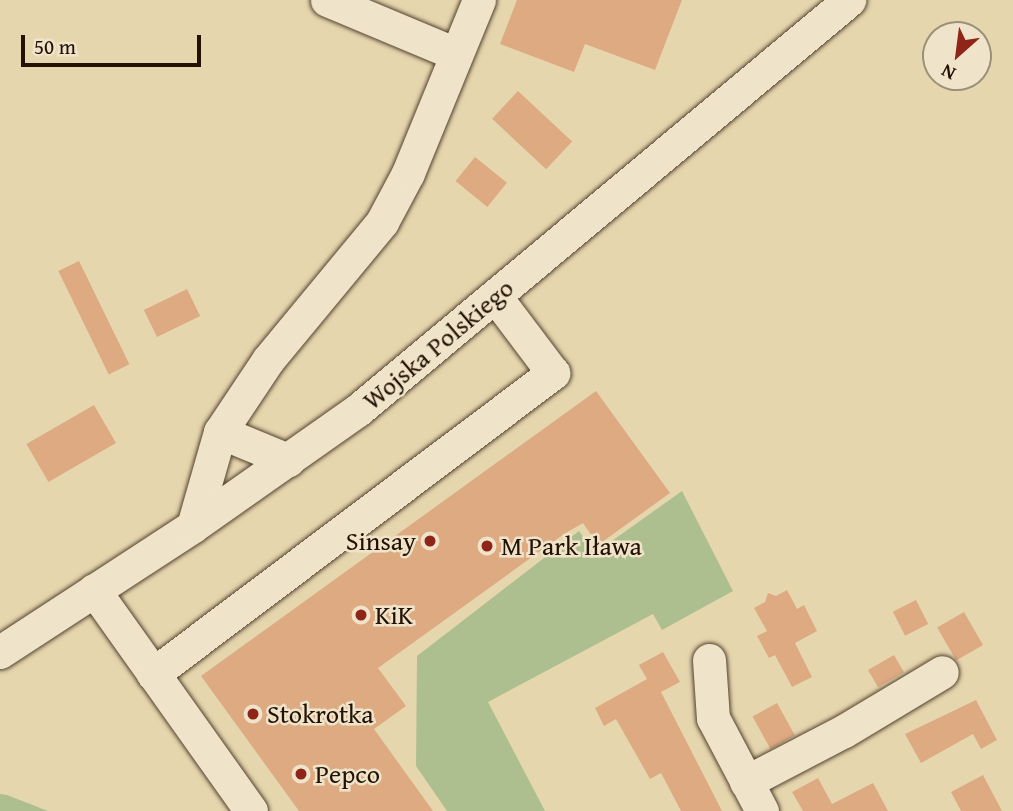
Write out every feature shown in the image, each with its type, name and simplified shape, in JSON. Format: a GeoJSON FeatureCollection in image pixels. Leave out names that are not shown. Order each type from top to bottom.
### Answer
{"type":"FeatureCollection","features":[{"type":"Feature","properties":{"kind":"street"},"geometry":{"type":"LineString","coordinates":[[327,0],[457,54]]}},
{"type":"Feature","properties":{"kind":"street"},"geometry":{"type":"LineString","coordinates":[[193,526],[220,432],[268,360],[382,222],[408,173],[479,0]]}},
{"type":"Feature","properties":{"kind":"street","name":"Wojska Polskiego"},"geometry":{"type":"LineString","coordinates":[[0,652],[193,526],[358,410],[849,0]]}},
{"type":"Feature","properties":{"kind":"street"},"geometry":{"type":"LineString","coordinates":[[153,674],[553,373],[495,296]]}},
{"type":"Feature","properties":{"kind":"street"},"geometry":{"type":"LineString","coordinates":[[220,432],[288,460]]}},
{"type":"Feature","properties":{"kind":"street"},"geometry":{"type":"LineString","coordinates":[[94,590],[251,811]]}},
{"type":"Feature","properties":{"kind":"street"},"geometry":{"type":"LineString","coordinates":[[709,660],[713,718],[762,811]]}},
{"type":"Feature","properties":{"kind":"street"},"geometry":{"type":"LineString","coordinates":[[746,782],[844,731],[942,672]]}},
{"type":"Feature","properties":{"kind":"green space"},"geometry":{"type":"Polygon","coordinates":[[[682,491],[733,591],[662,630],[653,614],[488,702],[545,811],[447,811],[416,766],[417,656],[579,531],[595,553],[682,491]]]}},
{"type":"Feature","properties":{"kind":"green space"},"geometry":{"type":"Polygon","coordinates":[[[0,794],[7,795],[48,811],[0,811],[0,794]]]}},
{"type":"Feature","properties":{"kind":"building"},"geometry":{"type":"Polygon","coordinates":[[[517,0],[682,0],[655,70],[585,44],[574,72],[500,44],[517,0]]]}},
{"type":"Feature","properties":{"kind":"building"},"geometry":{"type":"Polygon","coordinates":[[[518,91],[572,141],[546,169],[492,119],[518,91]]]}},
{"type":"Feature","properties":{"kind":"building"},"geometry":{"type":"Polygon","coordinates":[[[475,157],[507,183],[487,207],[455,181],[475,157]]]}},
{"type":"Feature","properties":{"kind":"building"},"geometry":{"type":"Polygon","coordinates":[[[79,261],[129,364],[109,374],[58,271],[79,261]]]}},
{"type":"Feature","properties":{"kind":"building"},"geometry":{"type":"Polygon","coordinates":[[[187,289],[200,316],[157,337],[144,310],[187,289]]]}},
{"type":"Feature","properties":{"kind":"building"},"geometry":{"type":"Polygon","coordinates":[[[596,391],[670,493],[598,545],[583,523],[564,534],[378,668],[406,706],[374,729],[433,811],[299,811],[201,676],[596,391]]]}},
{"type":"Feature","properties":{"kind":"building"},"geometry":{"type":"Polygon","coordinates":[[[94,405],[116,443],[48,482],[26,444],[94,405]]]}},
{"type":"Feature","properties":{"kind":"building"},"geometry":{"type":"Polygon","coordinates":[[[787,590],[797,609],[804,605],[817,631],[795,643],[812,677],[792,687],[775,655],[769,658],[757,636],[767,631],[754,608],[765,602],[768,593],[776,596],[787,590]]]}},
{"type":"Feature","properties":{"kind":"building"},"geometry":{"type":"Polygon","coordinates":[[[916,600],[928,624],[905,636],[893,612],[916,600]]]}},
{"type":"Feature","properties":{"kind":"building"},"geometry":{"type":"Polygon","coordinates":[[[964,612],[983,645],[956,660],[937,628],[964,612]]]}},
{"type":"Feature","properties":{"kind":"building"},"geometry":{"type":"Polygon","coordinates":[[[663,652],[680,682],[661,692],[722,811],[681,811],[661,773],[650,779],[616,719],[604,726],[595,708],[647,679],[639,665],[663,652]]]}},
{"type":"Feature","properties":{"kind":"building"},"geometry":{"type":"Polygon","coordinates":[[[894,655],[904,672],[878,687],[868,670],[894,655]]]}},
{"type":"Feature","properties":{"kind":"building"},"geometry":{"type":"Polygon","coordinates":[[[976,700],[997,740],[981,749],[973,734],[921,763],[905,734],[976,700]]]}},
{"type":"Feature","properties":{"kind":"building"},"geometry":{"type":"Polygon","coordinates":[[[777,703],[795,735],[770,749],[753,717],[777,703]]]}},
{"type":"Feature","properties":{"kind":"building"},"geometry":{"type":"Polygon","coordinates":[[[983,775],[1002,811],[961,811],[951,792],[983,775]]]}},
{"type":"Feature","properties":{"kind":"building"},"geometry":{"type":"Polygon","coordinates":[[[818,778],[832,804],[873,783],[888,811],[803,811],[792,792],[818,778]]]}},
{"type":"Feature","properties":{"kind":"place","name":"Sinsay"},"geometry":{"type":"Point","coordinates":[430,541]}},
{"type":"Feature","properties":{"kind":"place","name":"M Park Iława"},"geometry":{"type":"Point","coordinates":[487,546]}},
{"type":"Feature","properties":{"kind":"place","name":"KiK"},"geometry":{"type":"Point","coordinates":[361,615]}},
{"type":"Feature","properties":{"kind":"place","name":"Stokrotka"},"geometry":{"type":"Point","coordinates":[253,714]}},
{"type":"Feature","properties":{"kind":"place","name":"Pepco"},"geometry":{"type":"Point","coordinates":[301,774]}}]}
